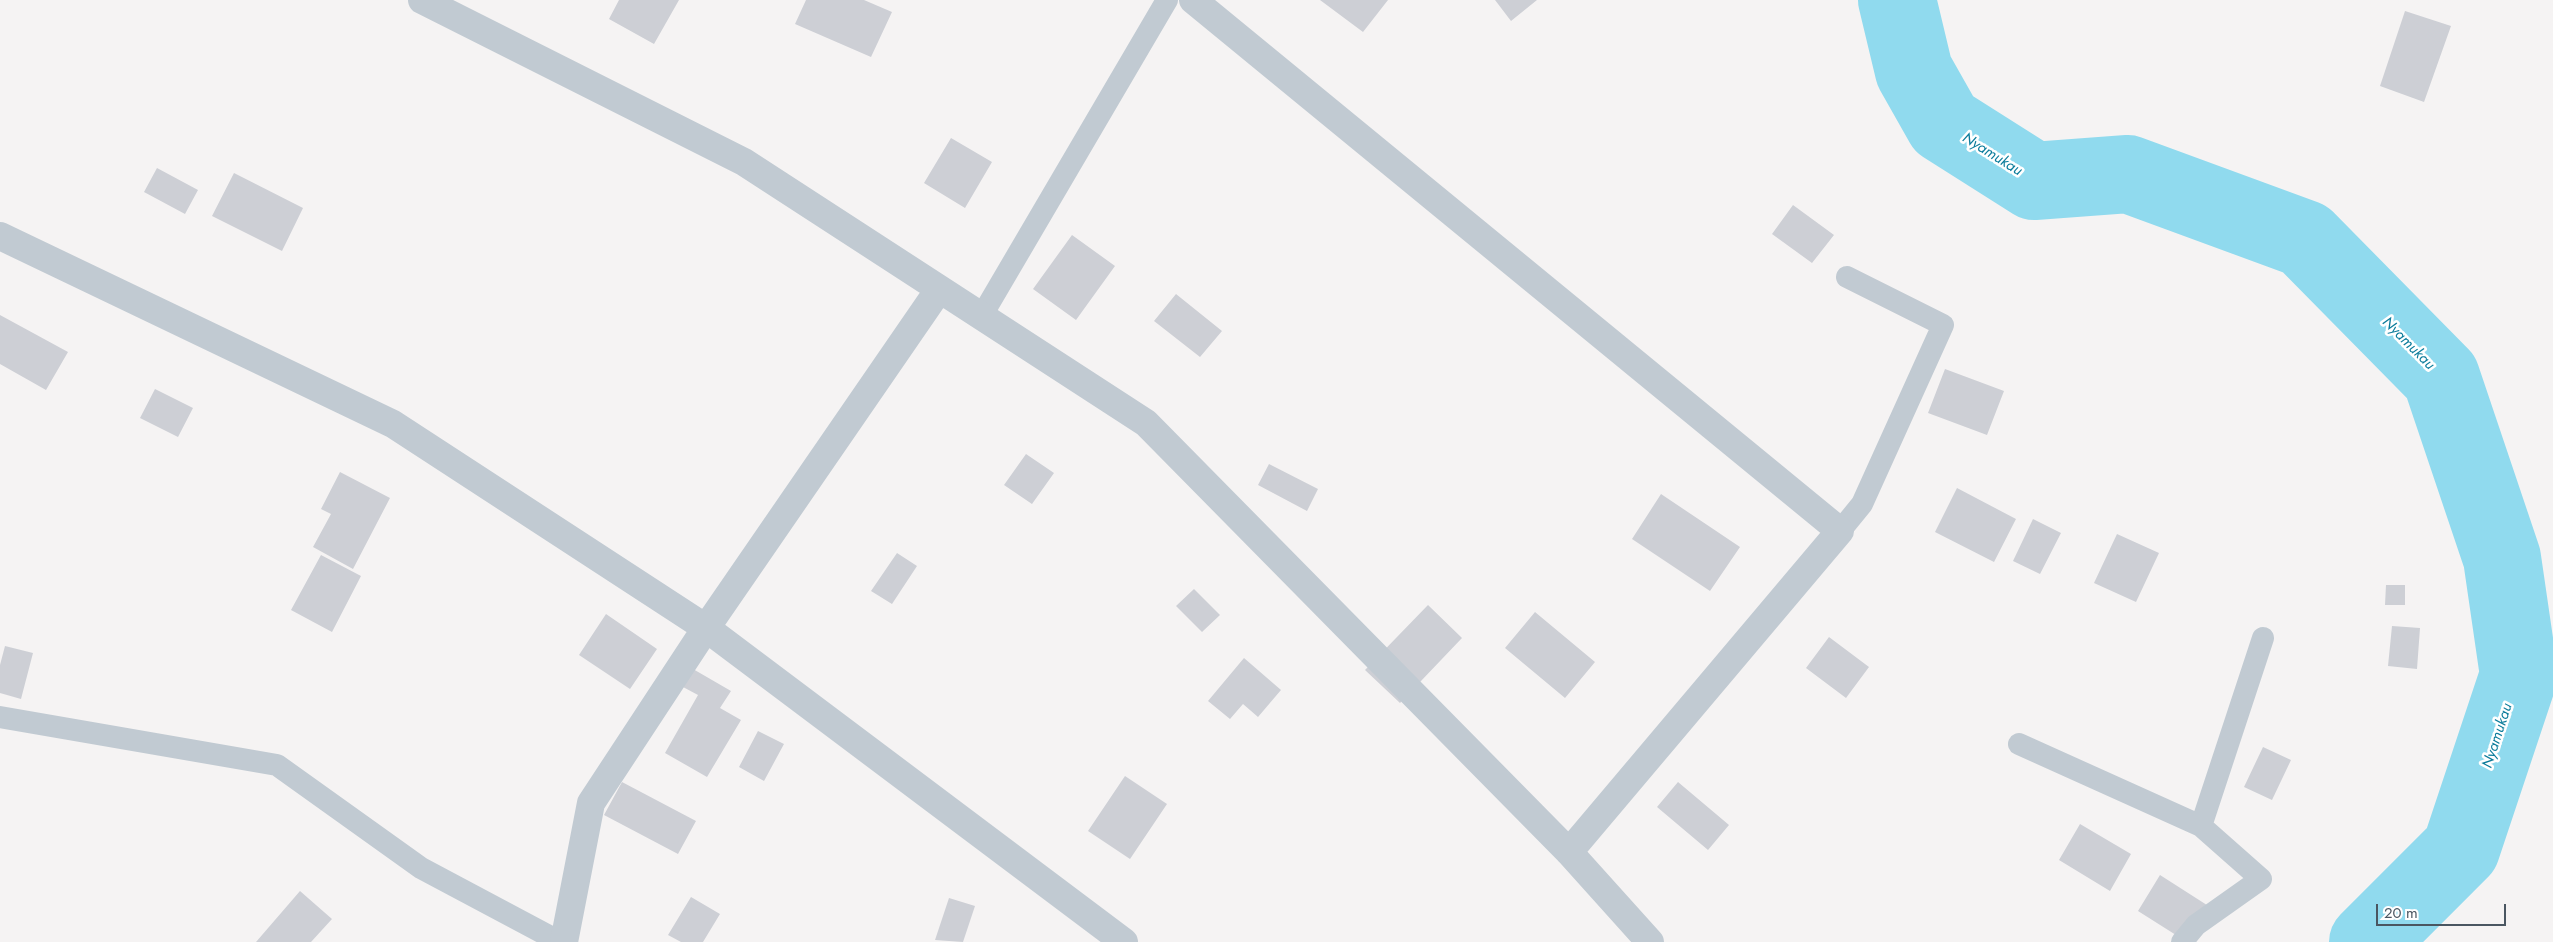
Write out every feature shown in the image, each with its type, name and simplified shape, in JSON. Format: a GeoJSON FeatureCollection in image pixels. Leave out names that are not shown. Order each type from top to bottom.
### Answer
{"type":"FeatureCollection","features":[{"type":"Feature","properties":{"kind":"street"},"geometry":{"type":"LineString","coordinates":[[422,0],[744,162],[938,291],[1146,423],[1569,852],[1650,942]]}},
{"type":"Feature","properties":{"kind":"street"},"geometry":{"type":"LineString","coordinates":[[1193,0],[1840,531],[1569,852]]}},
{"type":"Feature","properties":{"kind":"street"},"geometry":{"type":"LineString","coordinates":[[0,236],[393,424],[706,628],[1124,942]]}},
{"type":"Feature","properties":{"kind":"street"},"geometry":{"type":"LineString","coordinates":[[564,942],[591,803],[706,628],[938,291]]}},
{"type":"Feature","properties":{"kind":"lane"},"geometry":{"type":"LineString","coordinates":[[980,317],[1167,0]]}},
{"type":"Feature","properties":{"kind":"lane"},"geometry":{"type":"LineString","coordinates":[[1840,531],[1862,504],[1943,326],[1847,277]]}},
{"type":"Feature","properties":{"kind":"lane"},"geometry":{"type":"LineString","coordinates":[[2201,826],[2263,638]]}},
{"type":"Feature","properties":{"kind":"lane"},"geometry":{"type":"LineString","coordinates":[[0,717],[277,765],[421,868],[560,942]]}},
{"type":"Feature","properties":{"kind":"lane"},"geometry":{"type":"LineString","coordinates":[[2019,744],[2201,826],[2261,879],[2196,925],[2182,942]]}},
{"type":"Feature","properties":{"kind":"building"},"geometry":{"type":"Polygon","coordinates":[[[619,0],[679,0],[654,44],[609,19],[619,0]]]}},
{"type":"Feature","properties":{"kind":"building"},"geometry":{"type":"Polygon","coordinates":[[[806,0],[864,0],[892,12],[871,57],[795,24],[806,0]]]}},
{"type":"Feature","properties":{"kind":"building"},"geometry":{"type":"Polygon","coordinates":[[[1320,0],[1388,0],[1363,32],[1320,0]]]}},
{"type":"Feature","properties":{"kind":"building"},"geometry":{"type":"Polygon","coordinates":[[[1495,0],[1537,0],[1511,21],[1495,0]]]}},
{"type":"Feature","properties":{"kind":"building"},"geometry":{"type":"Polygon","coordinates":[[[2405,11],[2451,26],[2424,102],[2380,86],[2405,11]]]}},
{"type":"Feature","properties":{"kind":"building"},"geometry":{"type":"Polygon","coordinates":[[[951,138],[992,162],[965,208],[924,183],[951,138]]]}},
{"type":"Feature","properties":{"kind":"building"},"geometry":{"type":"Polygon","coordinates":[[[157,168],[198,190],[185,214],[144,192],[157,168]]]}},
{"type":"Feature","properties":{"kind":"building"},"geometry":{"type":"Polygon","coordinates":[[[234,173],[303,208],[282,251],[212,216],[234,173]]]}},
{"type":"Feature","properties":{"kind":"building"},"geometry":{"type":"Polygon","coordinates":[[[1793,205],[1834,235],[1812,263],[1772,234],[1793,205]]]}},
{"type":"Feature","properties":{"kind":"building"},"geometry":{"type":"Polygon","coordinates":[[[1072,235],[1115,266],[1076,320],[1033,289],[1072,235]]]}},
{"type":"Feature","properties":{"kind":"building"},"geometry":{"type":"Polygon","coordinates":[[[1176,294],[1222,331],[1200,357],[1154,321],[1176,294]]]}},
{"type":"Feature","properties":{"kind":"building"},"geometry":{"type":"Polygon","coordinates":[[[0,315],[68,352],[46,390],[0,364],[0,315]]]}},
{"type":"Feature","properties":{"kind":"building"},"geometry":{"type":"Polygon","coordinates":[[[1945,369],[2004,391],[1987,435],[1928,413],[1945,369]]]}},
{"type":"Feature","properties":{"kind":"building"},"geometry":{"type":"Polygon","coordinates":[[[155,389],[193,408],[178,437],[140,418],[155,389]]]}},
{"type":"Feature","properties":{"kind":"building"},"geometry":{"type":"Polygon","coordinates":[[[1026,454],[1054,473],[1032,504],[1004,485],[1026,454]]]}},
{"type":"Feature","properties":{"kind":"building"},"geometry":{"type":"Polygon","coordinates":[[[1269,464],[1318,489],[1307,511],[1258,485],[1269,464]]]}},
{"type":"Feature","properties":{"kind":"building"},"geometry":{"type":"Polygon","coordinates":[[[340,472],[390,498],[353,569],[313,547],[331,514],[321,509],[340,472]]]}},
{"type":"Feature","properties":{"kind":"building"},"geometry":{"type":"Polygon","coordinates":[[[1957,488],[2016,519],[1994,562],[1935,532],[1957,488]]]}},
{"type":"Feature","properties":{"kind":"building"},"geometry":{"type":"Polygon","coordinates":[[[1661,494],[1740,547],[1710,591],[1632,539],[1661,494]]]}},
{"type":"Feature","properties":{"kind":"building"},"geometry":{"type":"Polygon","coordinates":[[[2033,519],[2061,533],[2040,574],[2013,561],[2033,519]]]}},
{"type":"Feature","properties":{"kind":"building"},"geometry":{"type":"Polygon","coordinates":[[[2117,534],[2159,553],[2136,602],[2094,583],[2117,534]]]}},
{"type":"Feature","properties":{"kind":"building"},"geometry":{"type":"Polygon","coordinates":[[[897,553],[917,566],[892,604],[871,591],[897,553]]]}},
{"type":"Feature","properties":{"kind":"building"},"geometry":{"type":"Polygon","coordinates":[[[321,555],[361,576],[332,632],[291,610],[321,555]]]}},
{"type":"Feature","properties":{"kind":"building"},"geometry":{"type":"Polygon","coordinates":[[[2386,585],[2405,585],[2405,605],[2385,605],[2386,585]]]}},
{"type":"Feature","properties":{"kind":"building"},"geometry":{"type":"Polygon","coordinates":[[[1194,589],[1220,615],[1202,632],[1176,606],[1194,589]]]}},
{"type":"Feature","properties":{"kind":"building"},"geometry":{"type":"Polygon","coordinates":[[[1428,605],[1462,638],[1400,703],[1365,670],[1428,605]]]}},
{"type":"Feature","properties":{"kind":"building"},"geometry":{"type":"Polygon","coordinates":[[[1535,612],[1595,662],[1565,698],[1505,648],[1535,612]]]}},
{"type":"Feature","properties":{"kind":"building"},"geometry":{"type":"Polygon","coordinates":[[[606,614],[657,649],[630,689],[579,655],[606,614]]]}},
{"type":"Feature","properties":{"kind":"building"},"geometry":{"type":"Polygon","coordinates":[[[2392,626],[2420,628],[2417,669],[2388,666],[2392,626]]]}},
{"type":"Feature","properties":{"kind":"building"},"geometry":{"type":"Polygon","coordinates":[[[1829,637],[1869,667],[1846,698],[1806,668],[1829,637]]]}},
{"type":"Feature","properties":{"kind":"building"},"geometry":{"type":"Polygon","coordinates":[[[5,646],[33,653],[21,699],[0,693],[0,665],[5,646]]]}},
{"type":"Feature","properties":{"kind":"building"},"geometry":{"type":"Polygon","coordinates":[[[1244,658],[1281,690],[1258,717],[1243,704],[1230,719],[1208,701],[1244,658]]]}},
{"type":"Feature","properties":{"kind":"building"},"geometry":{"type":"Polygon","coordinates":[[[693,669],[731,691],[720,708],[741,720],[707,777],[665,753],[698,695],[683,687],[693,669]]]}},
{"type":"Feature","properties":{"kind":"building"},"geometry":{"type":"Polygon","coordinates":[[[758,731],[784,744],[764,781],[739,767],[758,731]]]}},
{"type":"Feature","properties":{"kind":"building"},"geometry":{"type":"Polygon","coordinates":[[[2263,747],[2291,760],[2272,800],[2244,787],[2263,747]]]}},
{"type":"Feature","properties":{"kind":"building"},"geometry":{"type":"Polygon","coordinates":[[[1125,776],[1167,804],[1130,859],[1088,831],[1125,776]]]}},
{"type":"Feature","properties":{"kind":"building"},"geometry":{"type":"Polygon","coordinates":[[[622,782],[696,821],[678,854],[604,815],[622,782]]]}},
{"type":"Feature","properties":{"kind":"building"},"geometry":{"type":"Polygon","coordinates":[[[1678,782],[1729,825],[1708,850],[1657,807],[1678,782]]]}},
{"type":"Feature","properties":{"kind":"building"},"geometry":{"type":"Polygon","coordinates":[[[2080,824],[2131,854],[2110,891],[2059,860],[2080,824]]]}},
{"type":"Feature","properties":{"kind":"building"},"geometry":{"type":"Polygon","coordinates":[[[2160,875],[2210,907],[2187,942],[2138,911],[2160,875]]]}},
{"type":"Feature","properties":{"kind":"building"},"geometry":{"type":"Polygon","coordinates":[[[300,891],[332,919],[311,942],[256,942],[300,891]]]}},
{"type":"Feature","properties":{"kind":"building"},"geometry":{"type":"Polygon","coordinates":[[[691,897],[720,914],[703,942],[681,942],[668,935],[691,897]]]}},
{"type":"Feature","properties":{"kind":"building"},"geometry":{"type":"Polygon","coordinates":[[[949,898],[975,906],[963,942],[935,940],[949,898]]]}},
{"type":"Feature","properties":{"kind":"waterway","name":"Nyamukau"},"geometry":{"type":"LineString","coordinates":[[1897,0],[1914,71],[1944,124],[2034,181],[2128,174],[2305,239],[2441,377],[2502,558],[2519,675],[2461,849],[2368,942]]}}]}
